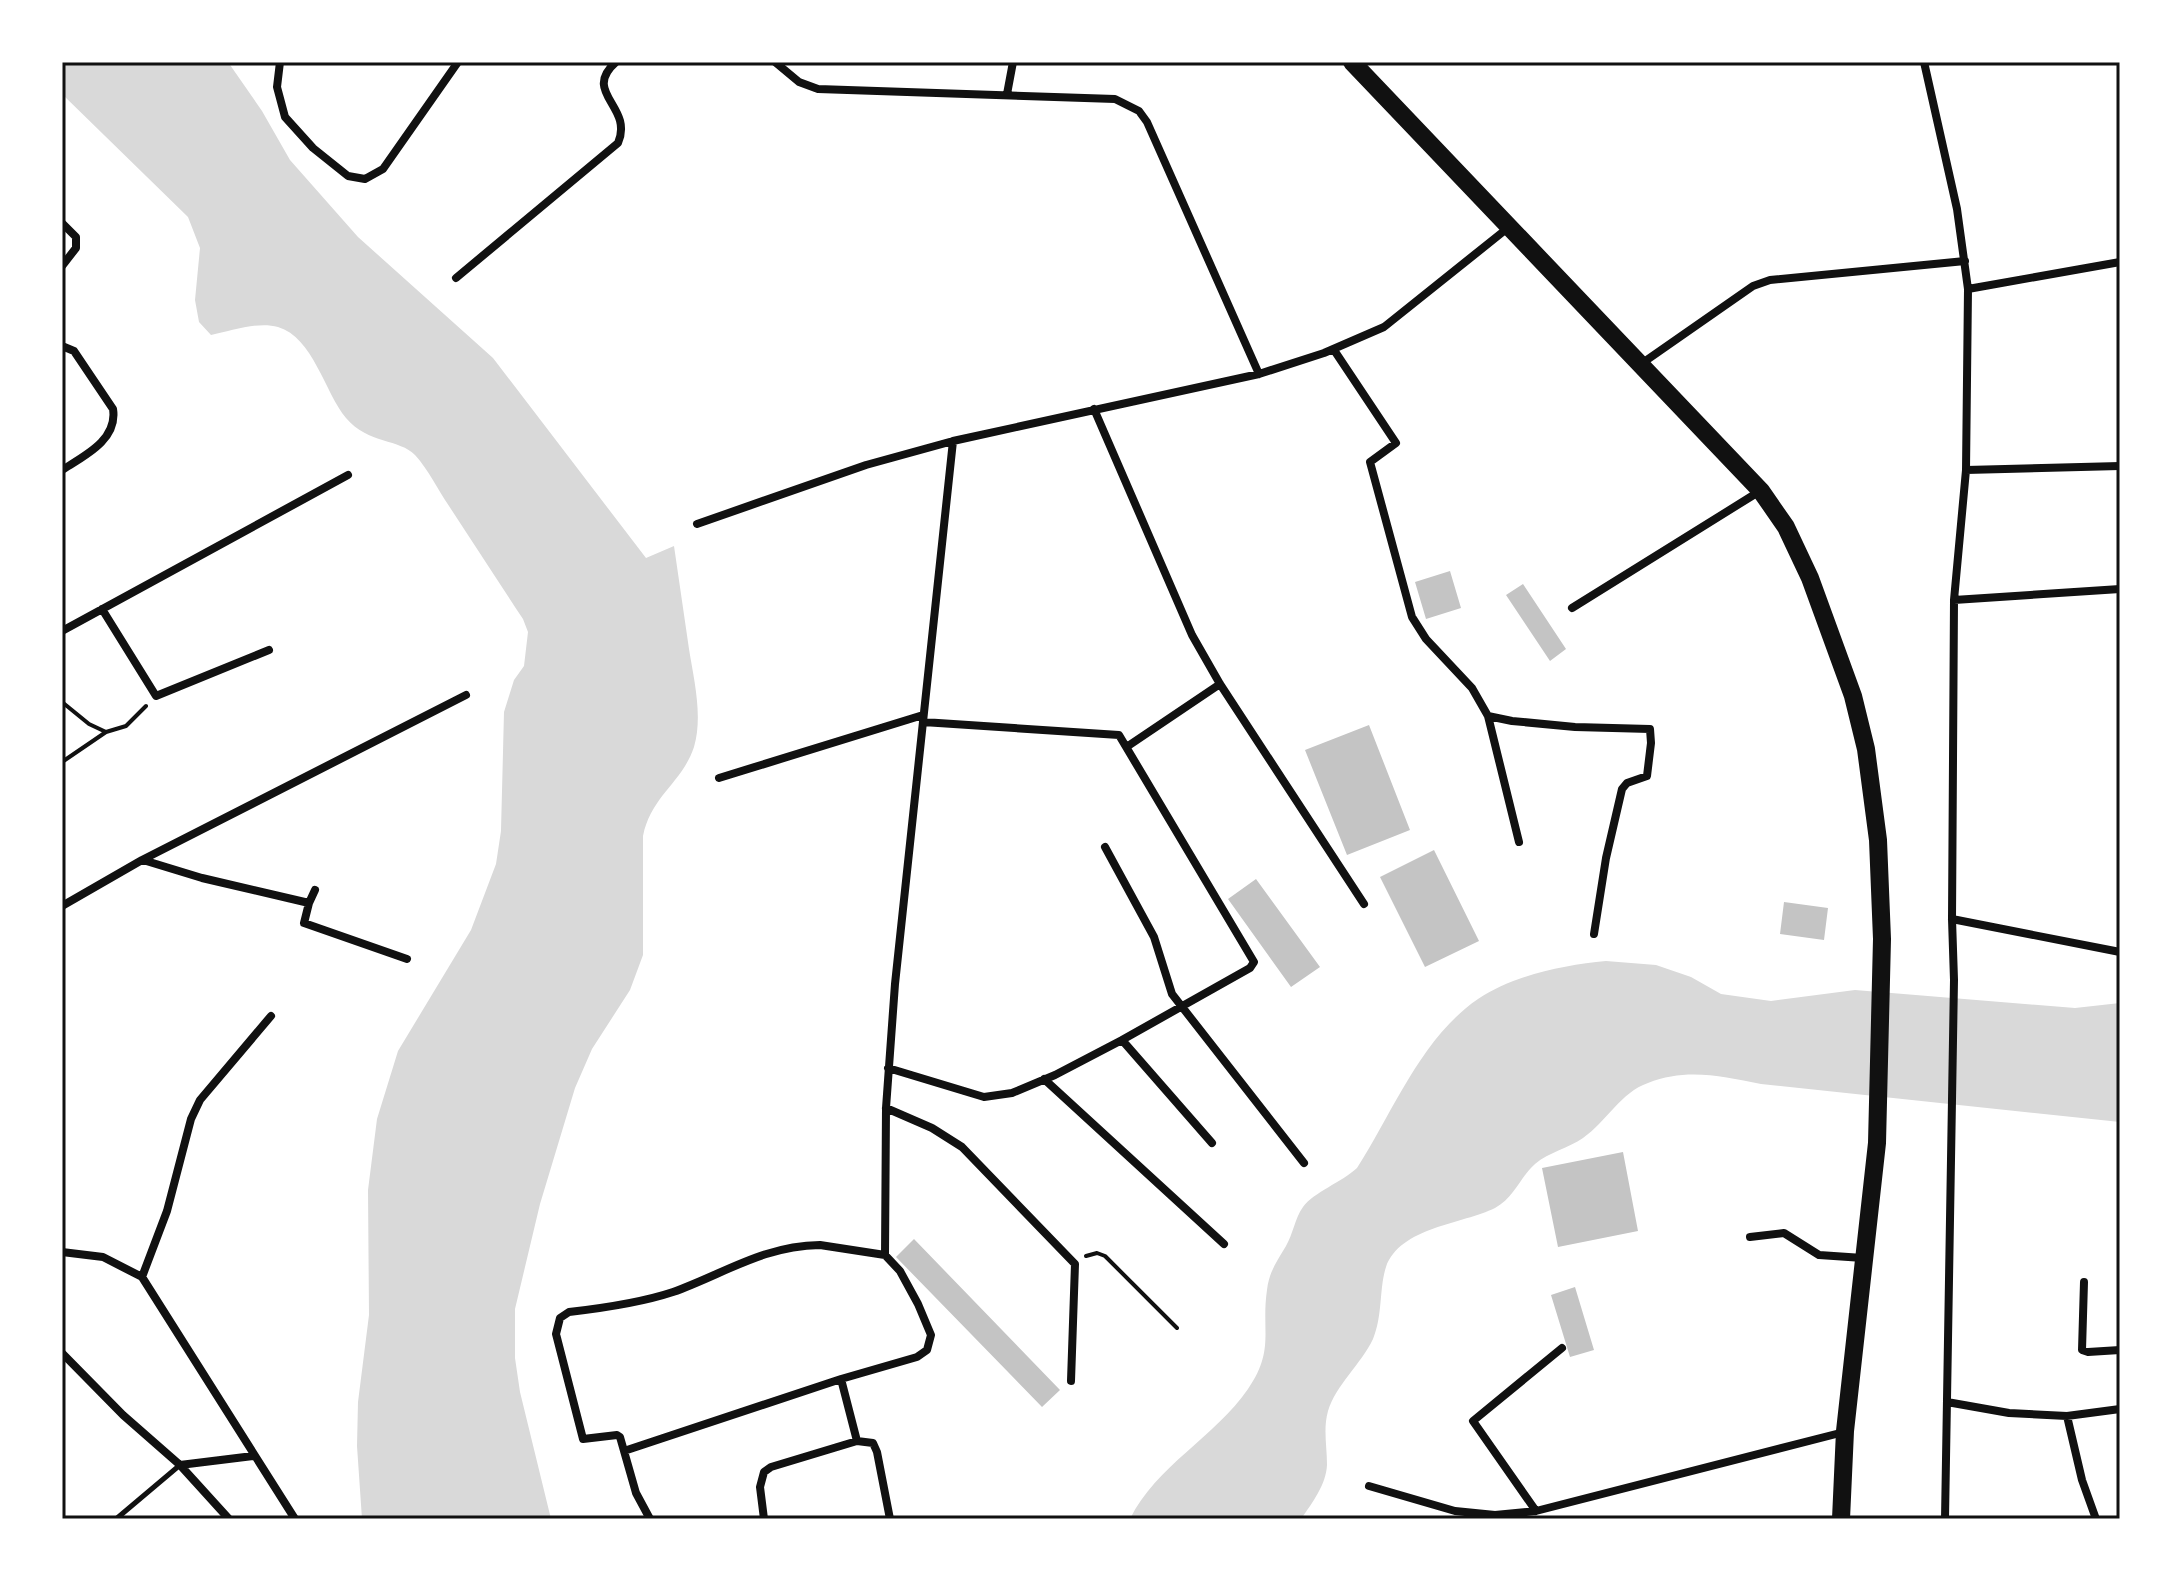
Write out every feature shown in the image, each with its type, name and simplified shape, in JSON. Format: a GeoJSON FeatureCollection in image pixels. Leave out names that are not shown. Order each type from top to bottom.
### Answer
{"type":"FeatureCollection","features":[{"type":"Feature","properties":{"kind":"highway"},"geometry":{"type":"LineString","coordinates":[[1352,62],[1761,491],[1786,527],[1810,578],[1853,696],[1866,749],[1876,825],[1882,939],[1877,1143],[1845,1431],[1841,1519]]}},
{"type":"Feature","properties":{"kind":"street"},"geometry":{"type":"LineString","coordinates":[[280,62],[277,87],[285,117],[313,148],[336,167],[348,176],[365,179],[383,169],[458,62]]}},
{"type":"Feature","properties":{"kind":"street"},"geometry":{"type":"LineString","coordinates":[[456,278],[618,143],[623,131],[622,121],[605,92],[604,80],[616,62]]}},
{"type":"Feature","properties":{"kind":"street"},"geometry":{"type":"LineString","coordinates":[[775,62],[799,82],[818,89],[1115,99],[1139,111],[1147,122],[1259,374]]}},
{"type":"Feature","properties":{"kind":"street"},"geometry":{"type":"LineString","coordinates":[[784,71],[791,62]]}},
{"type":"Feature","properties":{"kind":"street"},"geometry":{"type":"LineString","coordinates":[[1007,94],[1013,62]]}},
{"type":"Feature","properties":{"kind":"street"},"geometry":{"type":"LineString","coordinates":[[1924,62],[1941,131],[1968,289],[1966,470],[1954,600],[1954,980],[1945,1519]]}},
{"type":"Feature","properties":{"kind":"street"},"geometry":{"type":"LineString","coordinates":[[62,223],[76,237],[76,248],[62,266]]}},
{"type":"Feature","properties":{"kind":"street"},"geometry":{"type":"LineString","coordinates":[[697,524],[866,465],[953,441],[1259,374],[1334,350],[1384,327],[1509,226]]}},
{"type":"Feature","properties":{"kind":"street"},"geometry":{"type":"LineString","coordinates":[[1640,365],[1753,286],[1770,280],[1965,261]]}},
{"type":"Feature","properties":{"kind":"street"},"geometry":{"type":"LineString","coordinates":[[1968,289],[2120,262]]}},
{"type":"Feature","properties":{"kind":"street"},"geometry":{"type":"LineString","coordinates":[[62,346],[74,351],[113,409],[114,418],[112,428],[99,444],[62,470]]}},
{"type":"Feature","properties":{"kind":"street"},"geometry":{"type":"LineString","coordinates":[[1334,350],[1396,443],[1370,462],[1412,617],[1426,639],[1472,688],[1488,716],[1519,842]]}},
{"type":"Feature","properties":{"kind":"street"},"geometry":{"type":"LineString","coordinates":[[1094,409],[1192,635],[1220,684],[1364,904]]}},
{"type":"Feature","properties":{"kind":"street"},"geometry":{"type":"LineString","coordinates":[[885,1255],[888,1068],[953,441]]}},
{"type":"Feature","properties":{"kind":"street"},"geometry":{"type":"LineString","coordinates":[[1966,470],[2120,466]]}},
{"type":"Feature","properties":{"kind":"street"},"geometry":{"type":"LineString","coordinates":[[62,631],[348,475]]}},
{"type":"Feature","properties":{"kind":"street"},"geometry":{"type":"LineString","coordinates":[[1572,608],[1761,491]]}},
{"type":"Feature","properties":{"kind":"street"},"geometry":{"type":"LineString","coordinates":[[1954,600],[2120,589]]}},
{"type":"Feature","properties":{"kind":"street"},"geometry":{"type":"LineString","coordinates":[[102,609],[156,696],[269,650]]}},
{"type":"Feature","properties":{"kind":"street"},"geometry":{"type":"LineString","coordinates":[[1128,746],[1220,684]]}},
{"type":"Feature","properties":{"kind":"street"},"geometry":{"type":"LineString","coordinates":[[62,906],[142,860],[466,695]]}},
{"type":"Feature","properties":{"kind":"street"},"geometry":{"type":"LineString","coordinates":[[1488,716],[1575,727],[1650,729],[1647,776],[1627,783],[1622,789],[1606,858],[1594,934]]}},
{"type":"Feature","properties":{"kind":"street"},"geometry":{"type":"LineString","coordinates":[[719,778],[923,719],[1114,733],[1128,746],[1254,962],[1250,968],[1122,1040],[1012,1093],[984,1097],[888,1068]]}},
{"type":"Feature","properties":{"kind":"street"},"geometry":{"type":"LineString","coordinates":[[1105,847],[1154,937],[1168,986],[1181,1008],[1304,1163]]}},
{"type":"Feature","properties":{"kind":"street"},"geometry":{"type":"LineString","coordinates":[[142,860],[202,878],[309,903]]}},
{"type":"Feature","properties":{"kind":"street"},"geometry":{"type":"LineString","coordinates":[[315,890],[304,923],[407,959]]}},
{"type":"Feature","properties":{"kind":"street"},"geometry":{"type":"LineString","coordinates":[[1952,919],[2120,952]]}},
{"type":"Feature","properties":{"kind":"street"},"geometry":{"type":"LineString","coordinates":[[142,1277],[167,1211],[191,1119],[200,1100],[271,1016]]}},
{"type":"Feature","properties":{"kind":"street"},"geometry":{"type":"LineString","coordinates":[[1122,1040],[1212,1143]]}},
{"type":"Feature","properties":{"kind":"street"},"geometry":{"type":"LineString","coordinates":[[1044,1079],[1224,1244]]}},
{"type":"Feature","properties":{"kind":"street"},"geometry":{"type":"LineString","coordinates":[[886,1108],[932,1128],[962,1147],[1075,1264],[1071,1381]]}},
{"type":"Feature","properties":{"kind":"street"},"geometry":{"type":"LineString","coordinates":[[1750,1237],[1784,1233],[1819,1255],[1864,1258]]}},
{"type":"Feature","properties":{"kind":"street"},"geometry":{"type":"LineString","coordinates":[[624,1451],[917,1357],[927,1350],[931,1335],[900,1271],[885,1255],[820,1245],[791,1248],[735,1264],[675,1291],[637,1302],[569,1312],[560,1318],[556,1334],[582,1437],[588,1440],[620,1437],[624,1451],[636,1493],[650,1519]]}},
{"type":"Feature","properties":{"kind":"street"},"geometry":{"type":"LineString","coordinates":[[62,1252],[103,1257],[142,1277],[295,1519]]}},
{"type":"Feature","properties":{"kind":"street"},"geometry":{"type":"LineString","coordinates":[[2084,1282],[2082,1350],[2120,1350]]}},
{"type":"Feature","properties":{"kind":"street"},"geometry":{"type":"LineString","coordinates":[[1536,1511],[1473,1421],[1562,1348]]}},
{"type":"Feature","properties":{"kind":"street"},"geometry":{"type":"LineString","coordinates":[[62,1353],[123,1415],[180,1465],[229,1519]]}},
{"type":"Feature","properties":{"kind":"street"},"geometry":{"type":"LineString","coordinates":[[841,1379],[857,1441]]}},
{"type":"Feature","properties":{"kind":"street"},"geometry":{"type":"LineString","coordinates":[[1947,1402],[2009,1413],[2067,1416],[2120,1409]]}},
{"type":"Feature","properties":{"kind":"street"},"geometry":{"type":"LineString","coordinates":[[2067,1416],[2082,1480],[2096,1519]]}},
{"type":"Feature","properties":{"kind":"street"},"geometry":{"type":"LineString","coordinates":[[1369,1486],[1455,1511],[1495,1515],[1536,1511],[1845,1431]]}},
{"type":"Feature","properties":{"kind":"street"},"geometry":{"type":"LineString","coordinates":[[764,1519],[760,1487],[764,1472],[771,1467],[857,1441],[873,1443],[877,1452],[890,1519]]}},
{"type":"Feature","properties":{"kind":"street"},"geometry":{"type":"LineString","coordinates":[[180,1465],[253,1456]]}},
{"type":"Feature","properties":{"kind":"lane"},"geometry":{"type":"LineString","coordinates":[[116,1519],[180,1465]]}},
{"type":"Feature","properties":{"kind":"path"},"geometry":{"type":"LineString","coordinates":[[62,762],[106,732],[126,726],[156,696]]}},
{"type":"Feature","properties":{"kind":"path"},"geometry":{"type":"LineString","coordinates":[[62,702],[89,724],[106,732]]}},
{"type":"Feature","properties":{"kind":"path"},"geometry":{"type":"LineString","coordinates":[[1075,1264],[1091,1253],[1105,1256],[1177,1328]]}},
{"type":"Feature","properties":{"kind":"shaded area"},"geometry":{"type":"Polygon","coordinates":[[[62,62],[228,62],[262,111],[290,160],[358,237],[493,358],[646,558],[674,546],[697,698],[697,735],[689,760],[659,800],[647,822],[643,836],[643,955],[630,990],[592,1049],[575,1088],[540,1204],[515,1309],[515,1358],[520,1392],[551,1519],[362,1519],[357,1446],[358,1402],[369,1315],[368,1190],[377,1119],[398,1051],[471,930],[496,864],[501,831],[504,712],[514,680],[524,666],[528,632],[523,619],[420,461],[409,450],[364,432],[346,418],[300,342],[290,333],[270,325],[211,335],[199,322],[195,300],[200,248],[188,217],[62,94],[62,62]]]}},
{"type":"Feature","properties":{"kind":"shaded area"},"geometry":{"type":"Polygon","coordinates":[[[1606,961],[1656,965],[1691,977],[1721,994],[1771,1001],[1855,990],[2075,1008],[2120,1003],[2120,1122],[1761,1084],[1704,1075],[1662,1078],[1638,1087],[1583,1138],[1535,1164],[1512,1193],[1495,1208],[1418,1235],[1393,1254],[1384,1275],[1373,1339],[1337,1392],[1328,1411],[1324,1480],[1301,1519],[1130,1519],[1155,1483],[1235,1406],[1248,1389],[1262,1363],[1270,1278],[1300,1211],[1314,1197],[1357,1168],[1410,1077],[1440,1034],[1478,999],[1507,984],[1557,968],[1606,961]]]}},
{"type":"Feature","properties":{"kind":"building"},"geometry":{"type":"Polygon","coordinates":[[[1450,571],[1461,608],[1426,619],[1415,582],[1450,571]]]}},
{"type":"Feature","properties":{"kind":"building"},"geometry":{"type":"Polygon","coordinates":[[[1523,584],[1566,649],[1550,661],[1506,595],[1523,584]]]}},
{"type":"Feature","properties":{"kind":"building"},"geometry":{"type":"Polygon","coordinates":[[[1369,725],[1410,830],[1347,855],[1305,750],[1369,725]]]}},
{"type":"Feature","properties":{"kind":"building"},"geometry":{"type":"Polygon","coordinates":[[[1434,850],[1479,941],[1425,967],[1380,877],[1434,850]]]}},
{"type":"Feature","properties":{"kind":"building"},"geometry":{"type":"Polygon","coordinates":[[[1256,879],[1320,967],[1291,987],[1228,899],[1256,879]]]}},
{"type":"Feature","properties":{"kind":"building"},"geometry":{"type":"Polygon","coordinates":[[[1784,902],[1828,908],[1824,940],[1780,934],[1784,902]]]}},
{"type":"Feature","properties":{"kind":"building"},"geometry":{"type":"Polygon","coordinates":[[[1623,1152],[1638,1231],[1558,1247],[1542,1168],[1623,1152]]]}},
{"type":"Feature","properties":{"kind":"building"},"geometry":{"type":"Polygon","coordinates":[[[914,1239],[1060,1390],[1042,1407],[896,1257],[914,1239]]]}},
{"type":"Feature","properties":{"kind":"building"},"geometry":{"type":"Polygon","coordinates":[[[1575,1287],[1594,1350],[1570,1357],[1551,1295],[1575,1287]]]}}]}
